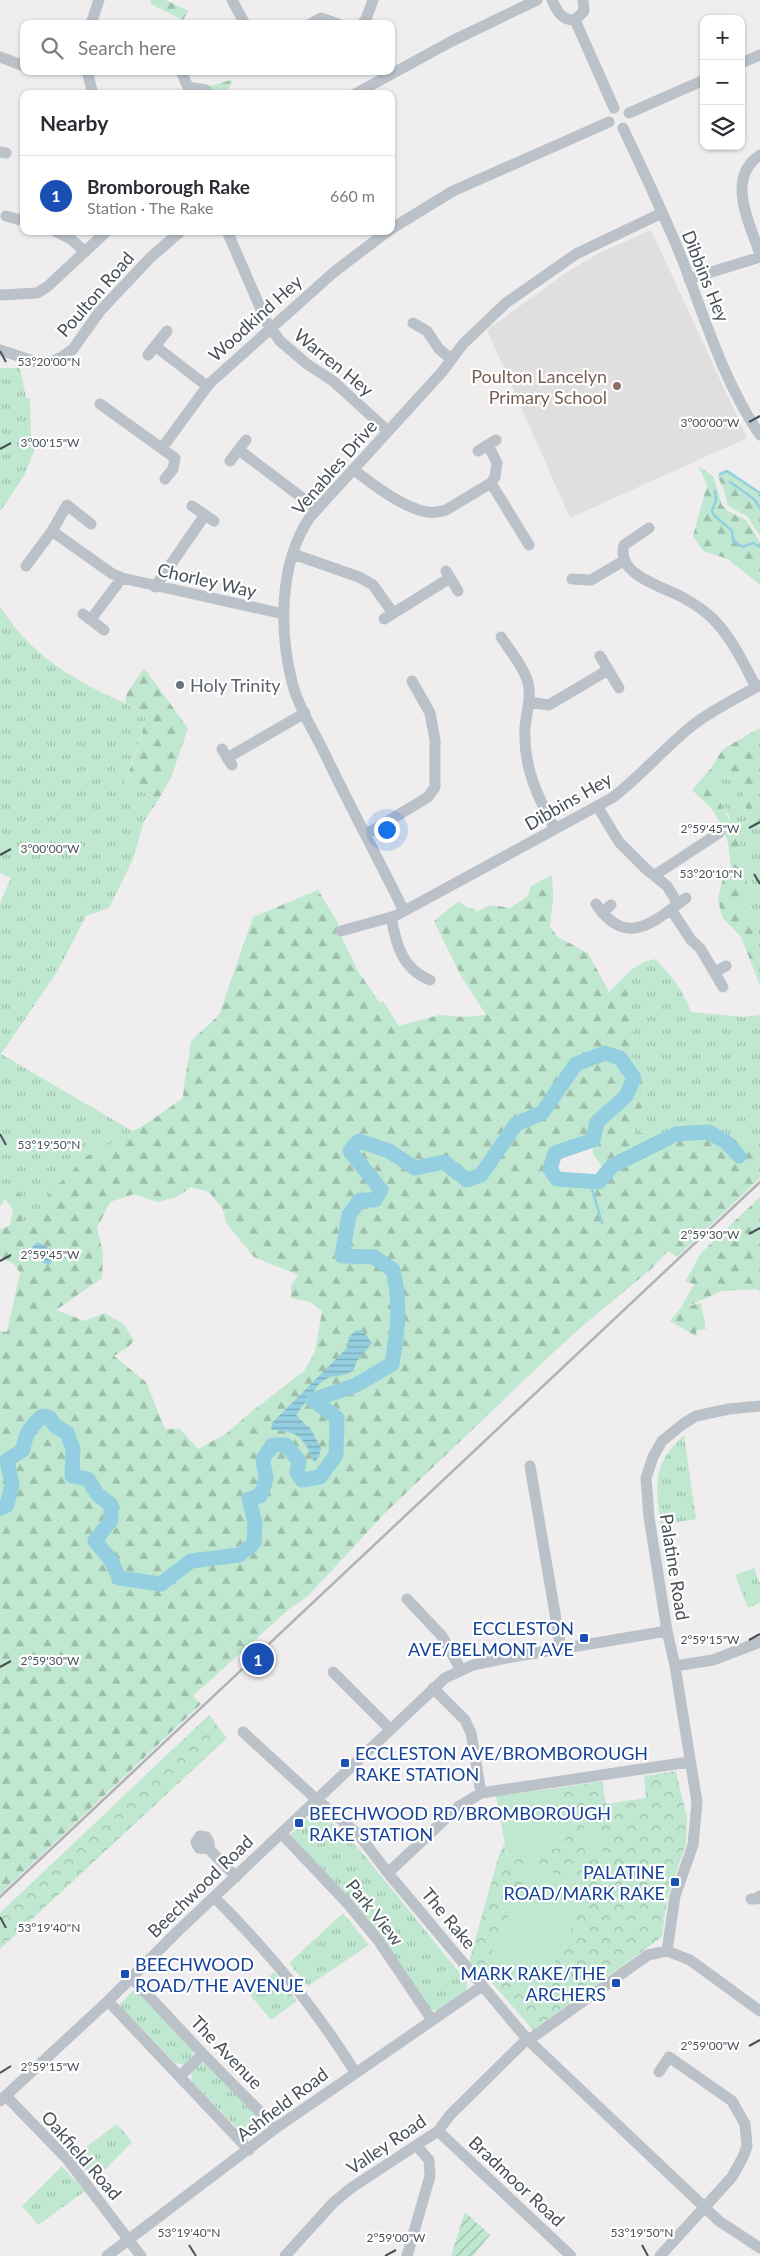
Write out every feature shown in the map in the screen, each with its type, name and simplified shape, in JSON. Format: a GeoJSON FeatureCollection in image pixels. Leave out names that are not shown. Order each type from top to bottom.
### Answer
{"type":"FeatureCollection","features":[{"type":"Feature","properties":{"kind":"street"},"geometry":{"type":"LineString","coordinates":[[92,20],[99,0]]}},
{"type":"Feature","properties":{"kind":"street"},"geometry":{"type":"LineString","coordinates":[[232,0],[244,20]]}},
{"type":"Feature","properties":{"kind":"street"},"geometry":{"type":"LineString","coordinates":[[365,20],[373,0]]}},
{"type":"Feature","properties":{"kind":"street"},"geometry":{"type":"LineString","coordinates":[[395,71],[452,40],[537,0]]}},
{"type":"Feature","properties":{"kind":"street"},"geometry":{"type":"LineString","coordinates":[[552,0],[562,17],[567,20],[575,20],[584,11],[583,0]]}},
{"type":"Feature","properties":{"kind":"street"},"geometry":{"type":"LineString","coordinates":[[575,20],[614,108]]}},
{"type":"Feature","properties":{"kind":"street"},"geometry":{"type":"LineString","coordinates":[[745,61],[760,55]]}},
{"type":"Feature","properties":{"kind":"street"},"geometry":{"type":"LineString","coordinates":[[0,57],[20,64]]}},
{"type":"Feature","properties":{"kind":"street"},"geometry":{"type":"LineString","coordinates":[[88,75],[92,90]]}},
{"type":"Feature","properties":{"kind":"street"},"geometry":{"type":"LineString","coordinates":[[182,75],[185,90]]}},
{"type":"Feature","properties":{"kind":"street"},"geometry":{"type":"LineString","coordinates":[[361,90],[388,75]]}},
{"type":"Feature","properties":{"kind":"street"},"geometry":{"type":"LineString","coordinates":[[629,113],[700,82]]}},
{"type":"Feature","properties":{"kind":"street"},"geometry":{"type":"LineString","coordinates":[[622,107],[629,113],[630,120],[623,128],[616,129],[609,122],[609,112],[614,108],[622,107]]}},
{"type":"Feature","properties":{"kind":"street","name":"Woodkind Hey"},"geometry":{"type":"LineString","coordinates":[[395,227],[453,191],[609,122]]}},
{"type":"Feature","properties":{"kind":"street","name":"Dibbins Hey"},"geometry":{"type":"LineString","coordinates":[[623,128],[662,214],[727,374],[744,410],[760,435]]}},
{"type":"Feature","properties":{"kind":"street"},"geometry":{"type":"LineString","coordinates":[[689,279],[760,256],[741,190],[742,176],[750,162],[760,155]]}},
{"type":"Feature","properties":{"kind":"street","name":"Venables Drive"},"geometry":{"type":"LineString","coordinates":[[404,911],[367,834],[338,783],[304,713],[293,684],[287,658],[284,614],[285,594],[293,554],[302,527],[483,323],[506,303],[576,254],[662,214]]}},
{"type":"Feature","properties":{"kind":"street"},"geometry":{"type":"LineString","coordinates":[[65,235],[71,238],[85,252]]}},
{"type":"Feature","properties":{"kind":"street"},"geometry":{"type":"LineString","coordinates":[[0,295],[37,293],[47,287],[103,235]]}},
{"type":"Feature","properties":{"kind":"street","name":"Poulton Road"},"geometry":{"type":"LineString","coordinates":[[0,350],[39,363],[62,357],[73,349],[100,310],[151,257],[177,235]]}},
{"type":"Feature","properties":{"kind":"street","name":"Warren Hey"},"geometry":{"type":"LineString","coordinates":[[229,235],[271,328],[289,351],[333,381],[388,432]]}},
{"type":"Feature","properties":{"kind":"street","name":"Woodkind Hey"},"geometry":{"type":"LineString","coordinates":[[162,448],[207,386],[334,272],[383,235]]}},
{"type":"Feature","properties":{"kind":"street"},"geometry":{"type":"LineString","coordinates":[[413,323],[427,331],[439,350],[452,359]]}},
{"type":"Feature","properties":{"kind":"street"},"geometry":{"type":"LineString","coordinates":[[167,331],[152,350],[207,386]]}},
{"type":"Feature","properties":{"kind":"street"},"geometry":{"type":"LineString","coordinates":[[100,404],[174,458],[173,469],[165,479]]}},
{"type":"Feature","properties":{"kind":"street"},"geometry":{"type":"LineString","coordinates":[[230,461],[246,440]]}},
{"type":"Feature","properties":{"kind":"street"},"geometry":{"type":"LineString","coordinates":[[353,469],[384,491],[412,507],[429,513],[446,510],[490,483],[495,477],[498,463],[487,446]]}},
{"type":"Feature","properties":{"kind":"street"},"geometry":{"type":"LineString","coordinates":[[239,450],[317,508]]}},
{"type":"Feature","properties":{"kind":"street"},"geometry":{"type":"LineString","coordinates":[[490,483],[529,545]]}},
{"type":"Feature","properties":{"kind":"street"},"geometry":{"type":"LineString","coordinates":[[26,566],[52,531],[67,505],[92,524]]}},
{"type":"Feature","properties":{"kind":"street"},"geometry":{"type":"LineString","coordinates":[[155,587],[210,518],[192,506]]}},
{"type":"Feature","properties":{"kind":"street","name":"Chorley Way"},"geometry":{"type":"LineString","coordinates":[[52,531],[111,573],[122,578],[155,587],[284,614]]}},
{"type":"Feature","properties":{"kind":"street"},"geometry":{"type":"LineString","coordinates":[[644,535],[624,545],[622,550],[625,560],[639,576],[652,585],[681,596],[699,607],[713,620],[743,660],[758,686]]}},
{"type":"Feature","properties":{"kind":"street"},"geometry":{"type":"LineString","coordinates":[[293,554],[359,577],[373,585],[389,616],[448,574],[458,590]]}},
{"type":"Feature","properties":{"kind":"street"},"geometry":{"type":"LineString","coordinates":[[572,579],[591,580],[625,560]]}},
{"type":"Feature","properties":{"kind":"street"},"geometry":{"type":"LineString","coordinates":[[104,630],[87,617],[122,578]]}},
{"type":"Feature","properties":{"kind":"street"},"geometry":{"type":"LineString","coordinates":[[512,630],[497,638],[528,681],[529,702],[525,727],[528,769],[542,806],[555,829]]}},
{"type":"Feature","properties":{"kind":"street"},"geometry":{"type":"LineString","coordinates":[[600,656],[619,688]]}},
{"type":"Feature","properties":{"kind":"street"},"geometry":{"type":"LineString","coordinates":[[529,702],[549,705],[608,670]]}},
{"type":"Feature","properties":{"kind":"street"},"geometry":{"type":"LineString","coordinates":[[367,834],[428,797],[435,787],[436,740],[430,713],[412,681]]}},
{"type":"Feature","properties":{"kind":"street","name":"Dibbins Hey"},"geometry":{"type":"LineString","coordinates":[[341,931],[391,917],[404,911],[597,806],[627,786],[652,760],[693,725],[713,711],[758,686]]}},
{"type":"Feature","properties":{"kind":"street"},"geometry":{"type":"LineString","coordinates":[[227,757],[304,713]]}},
{"type":"Feature","properties":{"kind":"street"},"geometry":{"type":"LineString","coordinates":[[597,806],[619,842],[667,886],[678,904],[691,940],[700,948],[723,988]]}},
{"type":"Feature","properties":{"kind":"street"},"geometry":{"type":"LineString","coordinates":[[702,830],[709,840]]}},
{"type":"Feature","properties":{"kind":"street"},"geometry":{"type":"LineString","coordinates":[[655,875],[719,833]]}},
{"type":"Feature","properties":{"kind":"street"},"geometry":{"type":"LineString","coordinates":[[612,905],[599,909],[623,928],[634,928],[648,924],[678,904]]}},
{"type":"Feature","properties":{"kind":"street"},"geometry":{"type":"LineString","coordinates":[[391,917],[394,936],[401,956],[422,981]]}},
{"type":"Feature","properties":{"kind":"street"},"geometry":{"type":"LineString","coordinates":[[715,972],[726,966]]}},
{"type":"Feature","properties":{"kind":"street","name":"Palatine Road"},"geometry":{"type":"LineString","coordinates":[[667,1951],[675,1896],[693,1844],[698,1802],[689,1762],[675,1666],[667,1631],[649,1517],[646,1478],[653,1457],[662,1441],[696,1416],[729,1409],[760,1406]]}},
{"type":"Feature","properties":{"kind":"street"},"geometry":{"type":"LineString","coordinates":[[530,1466],[529,1484],[560,1649]]}},
{"type":"Feature","properties":{"kind":"street"},"geometry":{"type":"LineString","coordinates":[[407,1599],[442,1636],[461,1670]]}},
{"type":"Feature","properties":{"kind":"street","name":"Beechwood Road"},"geometry":{"type":"LineString","coordinates":[[3,2099],[132,1978],[280,1833],[445,1678],[473,1665],[667,1631]]}},
{"type":"Feature","properties":{"kind":"street"},"geometry":{"type":"LineString","coordinates":[[675,1666],[713,1660],[760,1642]]}},
{"type":"Feature","properties":{"kind":"street"},"geometry":{"type":"LineString","coordinates":[[332,1672],[390,1729]]}},
{"type":"Feature","properties":{"kind":"street"},"geometry":{"type":"LineString","coordinates":[[433,1688],[465,1720],[471,1733],[482,1793]]}},
{"type":"Feature","properties":{"kind":"street","name":"The Rake"},"geometry":{"type":"LineString","coordinates":[[244,1732],[316,1799],[359,1835],[388,1873],[527,2039],[705,2208],[760,2248]]}},
{"type":"Feature","properties":{"kind":"street"},"geometry":{"type":"LineString","coordinates":[[388,1873],[458,1807],[468,1799],[482,1793],[689,1762]]}},
{"type":"Feature","properties":{"kind":"street","name":"Park View"},"geometry":{"type":"LineString","coordinates":[[280,1833],[348,1904],[378,1940],[432,2020]]}},
{"type":"Feature","properties":{"kind":"street"},"geometry":{"type":"LineString","coordinates":[[208,1849],[236,1877]]}},
{"type":"Feature","properties":{"kind":"street"},"geometry":{"type":"LineString","coordinates":[[214,1896],[259,1943],[301,1992],[355,2072]]}},
{"type":"Feature","properties":{"kind":"street"},"geometry":{"type":"LineString","coordinates":[[667,1951],[690,1960],[760,2011]]}},
{"type":"Feature","properties":{"kind":"street","name":"Valley Road"},"geometry":{"type":"LineString","coordinates":[[284,2256],[333,2203],[351,2188],[438,2131],[450,2115],[527,2039],[533,2037],[648,1955],[667,1951]]}},
{"type":"Feature","properties":{"kind":"street","name":"The Avenue"},"geometry":{"type":"LineString","coordinates":[[132,1978],[276,2128]]}},
{"type":"Feature","properties":{"kind":"street","name":"Ashfield Road"},"geometry":{"type":"LineString","coordinates":[[107,2256],[250,2150],[276,2128],[482,1986]]}},
{"type":"Feature","properties":{"kind":"street"},"geometry":{"type":"LineString","coordinates":[[108,2001],[250,2150]]}},
{"type":"Feature","properties":{"kind":"street"},"geometry":{"type":"LineString","coordinates":[[180,2076],[203,2054]]}},
{"type":"Feature","properties":{"kind":"street"},"geometry":{"type":"LineString","coordinates":[[659,2072],[669,2057],[732,2100],[751,2123],[747,2146],[732,2177],[660,2256]]}},
{"type":"Feature","properties":{"kind":"street","name":"Oakfield Road"},"geometry":{"type":"LineString","coordinates":[[3,2099],[67,2159],[142,2256]]}},
{"type":"Feature","properties":{"kind":"street","name":"Bradmoor Road"},"geometry":{"type":"LineString","coordinates":[[438,2131],[571,2256]]}},
{"type":"Feature","properties":{"kind":"street"},"geometry":{"type":"LineString","coordinates":[[408,2256],[430,2176],[429,2160],[416,2146]]}},
{"type":"Feature","properties":{"kind":"shaded area","name":"Poulton Lancelyn Primary School"},"geometry":{"type":"Polygon","coordinates":[[[651,230],[747,438],[570,518],[487,330],[564,274],[597,254],[651,230]]]}},
{"type":"Feature","properties":{"kind":"green space"},"geometry":{"type":"Polygon","coordinates":[[[151,0],[166,0],[188,11],[183,20],[151,4],[151,0]]]}},
{"type":"Feature","properties":{"kind":"green space"},"geometry":{"type":"Polygon","coordinates":[[[231,80],[233,82],[227,90],[206,90],[207,87],[231,80]]]}},
{"type":"Feature","properties":{"kind":"green space"},"geometry":{"type":"Polygon","coordinates":[[[0,368],[20,368],[26,397],[30,399],[31,438],[37,443],[25,474],[0,512],[0,368]]]}},
{"type":"Feature","properties":{"kind":"green space"},"geometry":{"type":"Polygon","coordinates":[[[698,466],[713,476],[722,505],[728,511],[746,520],[760,542],[760,585],[728,559],[703,551],[693,536],[707,485],[698,466]]]}},
{"type":"Feature","properties":{"kind":"green space"},"geometry":{"type":"Polygon","coordinates":[[[727,471],[760,493],[760,536],[748,517],[728,506],[723,487],[717,476],[727,471]]]}},
{"type":"Feature","properties":{"kind":"green space"},"geometry":{"type":"Polygon","coordinates":[[[0,606],[29,643],[46,658],[83,683],[146,713],[144,728],[124,784],[159,799],[144,821],[133,859],[109,908],[86,916],[57,972],[1,1054],[134,1132],[35,1214],[27,1232],[22,1229],[23,1204],[20,1194],[10,1186],[0,1182],[0,903],[11,878],[0,873],[0,606]]]}},
{"type":"Feature","properties":{"kind":"green space"},"geometry":{"type":"Polygon","coordinates":[[[144,668],[188,728],[172,775],[159,799],[124,784],[140,740],[146,713],[125,703],[127,693],[144,668]]]}},
{"type":"Feature","properties":{"kind":"green space"},"geometry":{"type":"Polygon","coordinates":[[[760,728],[760,826],[746,818],[743,793],[738,783],[728,772],[719,776],[716,788],[722,807],[740,837],[747,879],[745,913],[757,930],[760,941],[760,985],[741,937],[722,917],[718,899],[722,882],[731,867],[728,843],[721,824],[712,809],[692,790],[711,768],[723,749],[760,728]]]}},
{"type":"Feature","properties":{"kind":"green space"},"geometry":{"type":"Polygon","coordinates":[[[728,772],[738,783],[743,793],[746,818],[760,826],[760,941],[757,930],[745,913],[747,879],[729,816],[722,807],[716,788],[719,776],[728,772]]]}},
{"type":"Feature","properties":{"kind":"green space"},"geometry":{"type":"Polygon","coordinates":[[[552,875],[553,898],[550,927],[558,937],[588,953],[609,992],[632,969],[644,962],[633,977],[627,1000],[633,1034],[631,1054],[649,1089],[633,1128],[635,1133],[718,1133],[760,1144],[760,1178],[677,1257],[668,1251],[650,1270],[580,1328],[539,1366],[386,1512],[308,1596],[289,1609],[193,1696],[201,1704],[0,1894],[0,1331],[7,1332],[20,1273],[14,1264],[0,1257],[0,1228],[2,1229],[10,1225],[13,1210],[5,1199],[0,1207],[0,1182],[10,1186],[20,1194],[23,1204],[22,1229],[27,1231],[35,1214],[52,1191],[87,1156],[146,1124],[183,1098],[191,1041],[219,1015],[253,917],[318,890],[338,923],[341,936],[358,971],[379,1002],[383,1001],[399,1026],[439,1015],[464,1017],[486,1015],[461,976],[434,921],[459,901],[468,908],[475,909],[476,912],[491,905],[510,908],[528,896],[531,886],[552,875]],[[592,1140],[555,1153],[550,1169],[557,1179],[599,1182],[606,1173],[593,1154],[592,1140]],[[191,1187],[177,1197],[157,1202],[134,1194],[110,1202],[97,1228],[103,1253],[102,1278],[56,1310],[85,1321],[104,1313],[124,1324],[134,1341],[114,1356],[146,1382],[165,1429],[180,1429],[198,1449],[227,1433],[304,1371],[315,1352],[322,1311],[310,1302],[291,1298],[291,1286],[298,1275],[254,1257],[227,1224],[222,1208],[209,1192],[191,1187]]]}},
{"type":"Feature","properties":{"kind":"green space"},"geometry":{"type":"Polygon","coordinates":[[[655,959],[676,983],[691,1012],[743,1017],[760,1015],[760,1144],[735,1138],[714,1128],[673,1133],[635,1134],[633,1128],[649,1089],[631,1054],[633,1034],[627,1000],[633,977],[644,962],[655,959]]]}},
{"type":"Feature","properties":{"kind":"green space"},"geometry":{"type":"Polygon","coordinates":[[[760,1197],[760,1291],[756,1289],[722,1291],[688,1306],[701,1303],[706,1329],[696,1331],[697,1337],[670,1321],[680,1309],[694,1284],[685,1282],[701,1253],[760,1197]]]}},
{"type":"Feature","properties":{"kind":"green space"},"geometry":{"type":"Polygon","coordinates":[[[684,1435],[696,1519],[661,1525],[657,1487],[658,1476],[666,1456],[684,1435]]]}},
{"type":"Feature","properties":{"kind":"green space"},"geometry":{"type":"Polygon","coordinates":[[[754,1568],[760,1584],[760,1603],[748,1608],[735,1575],[754,1568]]]}},
{"type":"Feature","properties":{"kind":"green space"},"geometry":{"type":"Polygon","coordinates":[[[209,1715],[227,1738],[0,1949],[0,1913],[209,1715]]]}},
{"type":"Feature","properties":{"kind":"green space"},"geometry":{"type":"Polygon","coordinates":[[[676,1771],[687,1818],[686,1844],[667,1899],[662,1937],[533,2030],[481,1970],[469,1962],[499,1855],[504,1845],[507,1856],[566,1847],[558,1788],[602,1781],[606,1804],[646,1798],[644,1776],[676,1771]]]}},
{"type":"Feature","properties":{"kind":"green space"},"geometry":{"type":"Polygon","coordinates":[[[558,1788],[566,1847],[507,1856],[496,1796],[558,1788]]]}},
{"type":"Feature","properties":{"kind":"green space"},"geometry":{"type":"Polygon","coordinates":[[[322,1813],[360,1850],[467,1982],[466,1992],[438,2011],[430,2009],[293,1839],[291,1834],[312,1814],[322,1813]]]}},
{"type":"Feature","properties":{"kind":"green space"},"geometry":{"type":"Polygon","coordinates":[[[599,1825],[604,1859],[586,1861],[582,1828],[599,1825]]]}},
{"type":"Feature","properties":{"kind":"green space"},"geometry":{"type":"Polygon","coordinates":[[[532,1863],[589,1888],[540,1995],[484,1969],[532,1863]]]}},
{"type":"Feature","properties":{"kind":"green space"},"geometry":{"type":"Polygon","coordinates":[[[343,1913],[369,1945],[308,1986],[289,1963],[343,1913]]]}},
{"type":"Feature","properties":{"kind":"green space"},"geometry":{"type":"Polygon","coordinates":[[[274,1972],[297,2001],[271,2020],[250,1995],[274,1972]]]}},
{"type":"Feature","properties":{"kind":"green space"},"geometry":{"type":"Polygon","coordinates":[[[136,1988],[193,2047],[193,2056],[185,2065],[175,2063],[121,2007],[120,2004],[136,1988]]]}},
{"type":"Feature","properties":{"kind":"green space"},"geometry":{"type":"Polygon","coordinates":[[[204,2062],[265,2122],[265,2126],[251,2137],[244,2135],[192,2082],[191,2071],[199,2063],[204,2062]]]}},
{"type":"Feature","properties":{"kind":"green space"},"geometry":{"type":"Polygon","coordinates":[[[117,2124],[132,2142],[95,2180],[74,2156],[117,2124]]]}},
{"type":"Feature","properties":{"kind":"green space"},"geometry":{"type":"Polygon","coordinates":[[[62,2166],[85,2191],[38,2225],[22,2206],[62,2166]]]}},
{"type":"Feature","properties":{"kind":"green space"},"geometry":{"type":"Polygon","coordinates":[[[465,2212],[490,2235],[473,2256],[451,2256],[465,2212]]]}},
{"type":"Feature","properties":{"kind":"water"},"geometry":{"type":"Polygon","coordinates":[[[37,1242],[57,1252],[49,1265],[34,1259],[30,1250],[37,1242]]]}},
{"type":"Feature","properties":{"kind":"water"},"geometry":{"type":"Polygon","coordinates":[[[362,1330],[372,1343],[357,1361],[353,1371],[344,1375],[329,1377],[319,1384],[296,1415],[311,1430],[321,1448],[319,1457],[314,1462],[307,1447],[299,1437],[288,1432],[271,1430],[272,1423],[348,1347],[349,1337],[355,1331],[362,1330]]]}},
{"type":"Feature","properties":{"kind":"waterway"},"geometry":{"type":"LineString","coordinates":[[720,474],[727,471],[760,493]]}},
{"type":"Feature","properties":{"kind":"waterway"},"geometry":{"type":"LineString","coordinates":[[730,482],[754,499],[760,508]]}},
{"type":"Feature","properties":{"kind":"waterway"},"geometry":{"type":"LineString","coordinates":[[715,491],[716,500],[712,511],[732,531],[733,541],[743,547],[753,543],[760,547]]}},
{"type":"Feature","properties":{"kind":"waterway"},"geometry":{"type":"LineString","coordinates":[[0,1508],[7,1505],[12,1485],[7,1460],[23,1450],[27,1435],[35,1423],[43,1416],[50,1418],[55,1426],[67,1433],[73,1449],[72,1476],[88,1479],[97,1494],[111,1505],[111,1520],[95,1541],[111,1560],[119,1578],[161,1584],[191,1561],[239,1555],[254,1543],[255,1523],[249,1499],[260,1496],[266,1479],[263,1460],[273,1445],[286,1445],[299,1461],[297,1472],[302,1480],[320,1477],[336,1455],[337,1418],[313,1400],[356,1385],[392,1364],[396,1339],[398,1306],[393,1270],[374,1257],[342,1256],[349,1215],[360,1200],[375,1200],[381,1190],[350,1151],[359,1141],[389,1151],[415,1168],[444,1162],[467,1180],[481,1175],[516,1124],[542,1113],[576,1064],[605,1053],[620,1058],[634,1078],[626,1096],[597,1122],[593,1140],[555,1153],[550,1169],[557,1179],[599,1182],[612,1166],[676,1134],[708,1132],[725,1141],[739,1156]]}},
{"type":"Feature","properties":{"kind":"waterway"},"geometry":{"type":"LineString","coordinates":[[590,1182],[602,1223]]}},
{"type":"Feature","properties":{"kind":"railway"},"geometry":{"type":"LineString","coordinates":[[0,1897],[760,1182]]}},
{"type":"Feature","properties":{"kind":"place","name":"Poulton Lancelyn Primary School"},"geometry":{"type":"Point","coordinates":[617,386]}},
{"type":"Feature","properties":{"kind":"place","name":"Holy Trinity"},"geometry":{"type":"Point","coordinates":[180,685]}},
{"type":"Feature","properties":{"kind":"place","name":"ECCLESTON AVE/BELMONT AVE"},"geometry":{"type":"Point","coordinates":[584,1638]}},
{"type":"Feature","properties":{"kind":"place","name":"Bromborough Rake"},"geometry":{"type":"Point","coordinates":[258,1659]}},
{"type":"Feature","properties":{"kind":"place","name":"ECCLESTON AVE/BROMBOROUGH RAKE STATION"},"geometry":{"type":"Point","coordinates":[345,1763]}},
{"type":"Feature","properties":{"kind":"place","name":"BEECHWOOD RD/BROMBOROUGH RAKE STATION"},"geometry":{"type":"Point","coordinates":[299,1823]}},
{"type":"Feature","properties":{"kind":"place","name":"PALATINE ROAD/MARK RAKE"},"geometry":{"type":"Point","coordinates":[675,1882]}},
{"type":"Feature","properties":{"kind":"place","name":"BEECHWOOD ROAD/THE AVENUE"},"geometry":{"type":"Point","coordinates":[125,1974]}},
{"type":"Feature","properties":{"kind":"place","name":"MARK RAKE/THE ARCHERS"},"geometry":{"type":"Point","coordinates":[616,1983]}}]}
